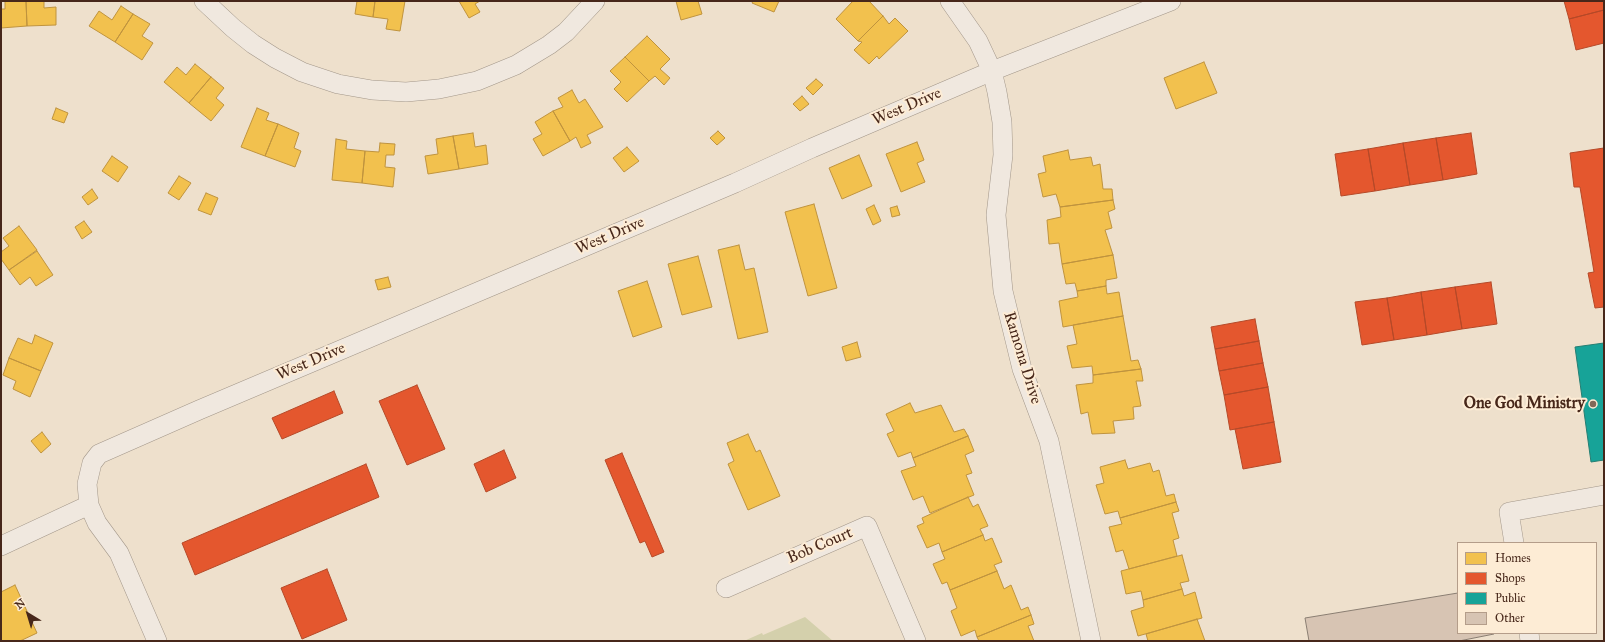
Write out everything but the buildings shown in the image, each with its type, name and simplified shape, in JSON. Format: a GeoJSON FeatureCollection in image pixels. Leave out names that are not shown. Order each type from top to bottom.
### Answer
{"type":"FeatureCollection","features":[{"type":"Feature","properties":{"kind":"street"},"geometry":{"type":"LineString","coordinates":[[204,1],[253,44],[275,58],[302,72],[338,84],[372,90],[406,92],[439,89],[477,81],[516,65],[549,45],[566,32],[581,18],[595,1]]}},
{"type":"Feature","properties":{"kind":"street","name":"Ramona Drive"},"geometry":{"type":"LineString","coordinates":[[950,1],[978,41],[992,71],[997,92],[1002,122],[1003,154],[996,215],[1003,292],[1022,369],[1049,441],[1092,641]]}},
{"type":"Feature","properties":{"kind":"street","name":"West Drive"},"geometry":{"type":"LineString","coordinates":[[157,641],[119,553],[97,523],[89,505],[87,484],[92,463],[99,454],[199,410],[735,183],[812,148],[992,71],[1171,1]]}},
{"type":"Feature","properties":{"kind":"street"},"geometry":{"type":"LineString","coordinates":[[1514,542],[1509,512],[1604,494]]}},
{"type":"Feature","properties":{"kind":"street"},"geometry":{"type":"LineString","coordinates":[[1,546],[89,505]]}},
{"type":"Feature","properties":{"kind":"street","name":"Bob Court"},"geometry":{"type":"LineString","coordinates":[[726,588],[867,526],[916,641]]}},
{"type":"Feature","properties":{"kind":"shaded area"},"geometry":{"type":"Polygon","coordinates":[[[805,617],[833,641],[744,641],[762,633],[763,635],[805,617]]]}},
{"type":"Feature","properties":{"kind":"place","name":"One God Ministry"},"geometry":{"type":"Point","coordinates":[1593,404]}}]}
